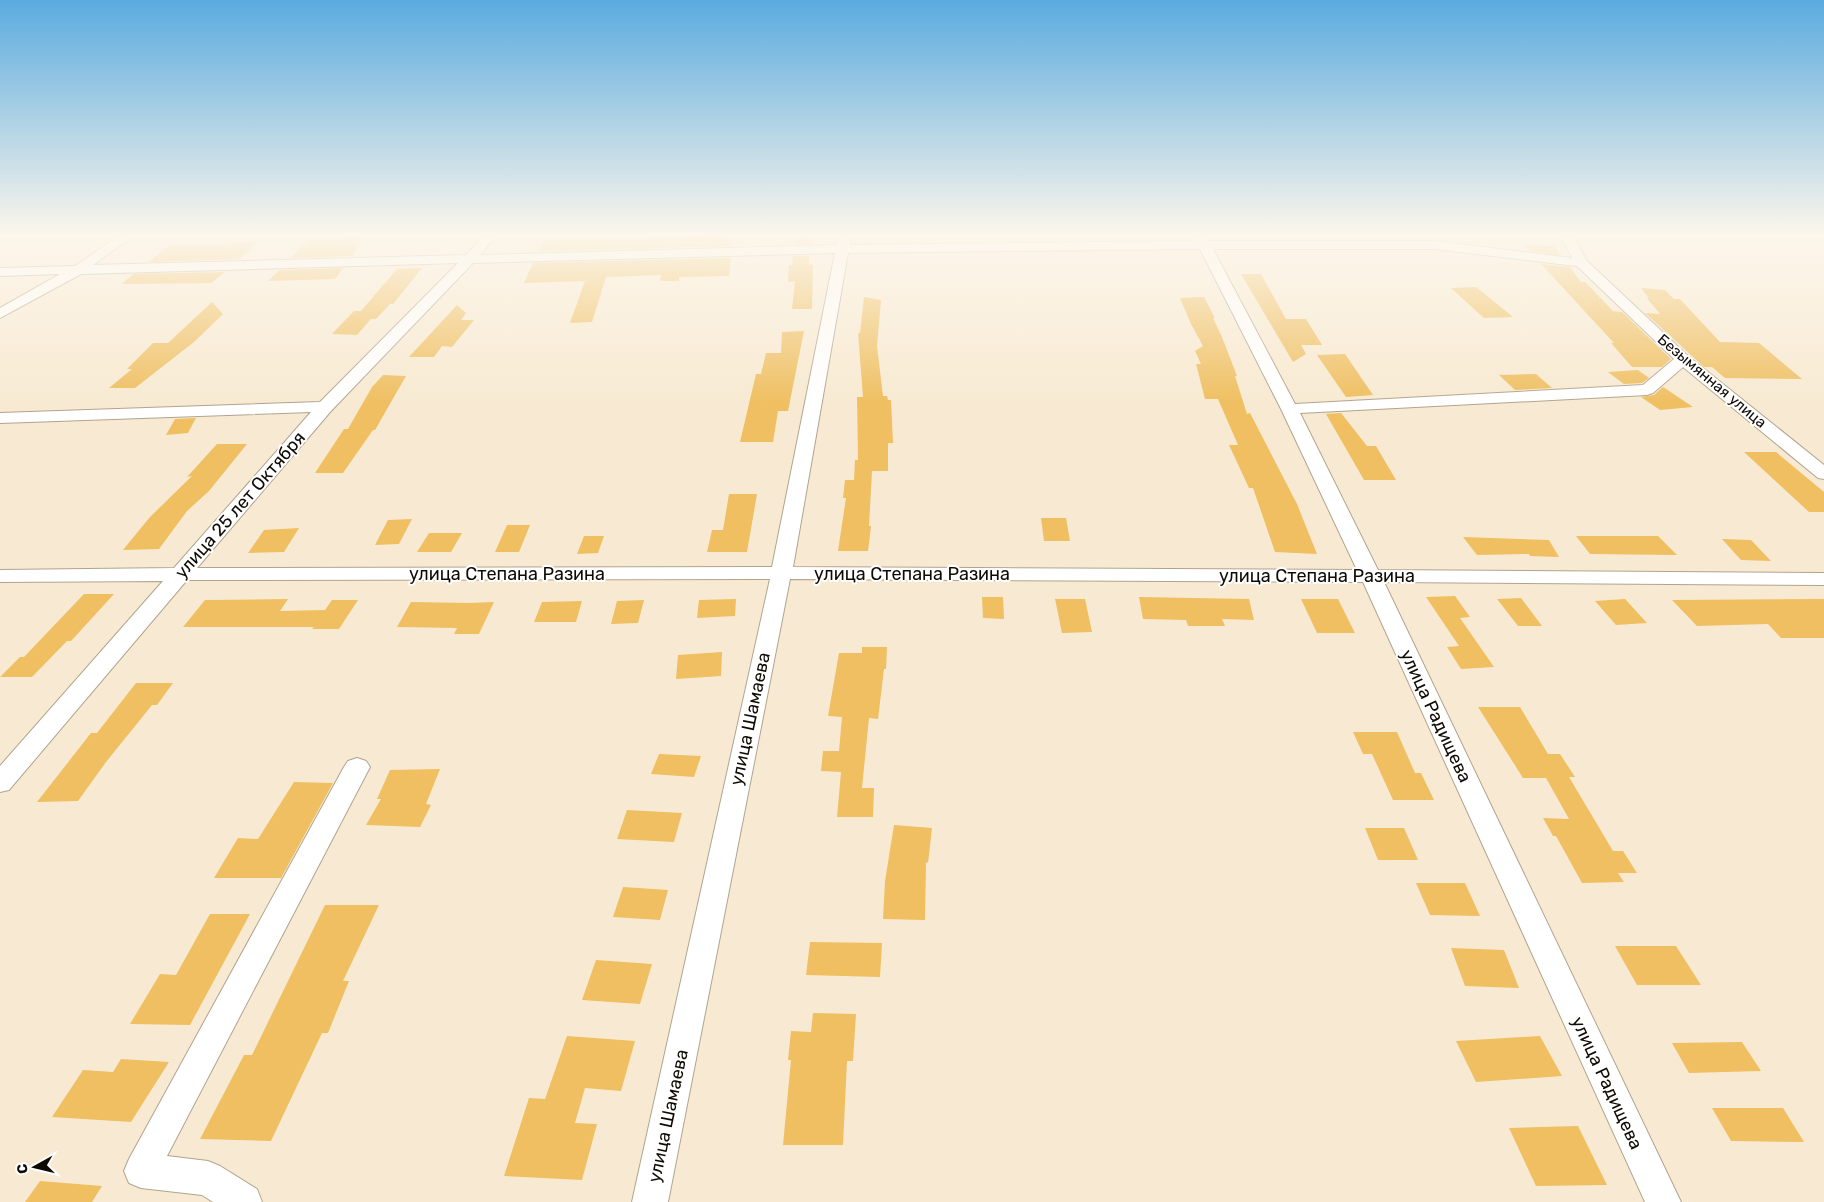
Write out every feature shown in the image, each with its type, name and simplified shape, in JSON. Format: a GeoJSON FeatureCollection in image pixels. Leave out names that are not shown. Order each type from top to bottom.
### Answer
{"type":"FeatureCollection","features":[{"type":"Feature","properties":{"kind":"street"},"geometry":{"type":"LineString","coordinates":[[0,314],[39,292]]}},
{"type":"Feature","properties":{"kind":"street","name":"улица 25 лет Октября"},"geometry":{"type":"LineString","coordinates":[[0,783],[325,407],[438,292]]}},
{"type":"Feature","properties":{"kind":"street","name":"улица Шамаева"},"geometry":{"type":"LineString","coordinates":[[650,1202],[781,574],[834,292]]}},
{"type":"Feature","properties":{"kind":"street","name":"улица Радищева"},"geometry":{"type":"LineString","coordinates":[[1229,292],[1289,409],[1371,577],[1663,1202]]}},
{"type":"Feature","properties":{"kind":"street","name":"Безымянная улица"},"geometry":{"type":"LineString","coordinates":[[1612,292],[1682,359],[1824,474]]}},
{"type":"Feature","properties":{"kind":"street"},"geometry":{"type":"LineString","coordinates":[[1289,409],[1647,390],[1682,359]]}},
{"type":"Feature","properties":{"kind":"street"},"geometry":{"type":"LineString","coordinates":[[0,418],[325,407]]}},
{"type":"Feature","properties":{"kind":"street","name":"улица Степана Разина"},"geometry":{"type":"LineString","coordinates":[[0,576],[182,573],[1824,579]]}},
{"type":"Feature","properties":{"kind":"street"},"geometry":{"type":"LineString","coordinates":[[244,1202],[208,1178],[141,1171],[357,767]]}},
{"type":"Feature","properties":{"kind":"building"},"geometry":{"type":"Polygon","coordinates":[[[377,292],[403,292],[393,304],[390,304],[376,319],[371,319],[357,335],[332,334],[354,311],[361,311],[377,292]]]}},
{"type":"Feature","properties":{"kind":"building"},"geometry":{"type":"Polygon","coordinates":[[[581,292],[601,292],[592,322],[570,323],[581,292]]]}},
{"type":"Feature","properties":{"kind":"building"},"geometry":{"type":"Polygon","coordinates":[[[794,292],[812,292],[812,309],[792,309],[794,292]]]}},
{"type":"Feature","properties":{"kind":"building"},"geometry":{"type":"Polygon","coordinates":[[[1252,292],[1271,292],[1286,319],[1306,319],[1322,345],[1301,345],[1306,354],[1293,362],[1252,292]]]}},
{"type":"Feature","properties":{"kind":"building"},"geometry":{"type":"Polygon","coordinates":[[[1456,292],[1482,292],[1513,317],[1484,318],[1456,292]]]}},
{"type":"Feature","properties":{"kind":"building"},"geometry":{"type":"Polygon","coordinates":[[[1567,292],[1595,292],[1613,311],[1622,312],[1671,359],[1662,367],[1632,367],[1611,343],[1614,343],[1567,292]]]}},
{"type":"Feature","properties":{"kind":"building"},"geometry":{"type":"Polygon","coordinates":[[[1644,292],[1667,292],[1674,299],[1680,299],[1720,342],[1759,343],[1802,379],[1725,378],[1712,367],[1704,367],[1645,313],[1660,314],[1646,297],[1649,298],[1644,292]]]}},
{"type":"Feature","properties":{"kind":"building"},"geometry":{"type":"Polygon","coordinates":[[[864,297],[881,300],[877,346],[883,396],[887,396],[888,400],[891,400],[893,443],[888,443],[888,471],[872,471],[869,526],[871,526],[868,551],[838,551],[846,498],[843,498],[845,480],[854,480],[855,460],[858,460],[857,397],[863,397],[858,333],[860,333],[864,297]]]}},
{"type":"Feature","properties":{"kind":"building"},"geometry":{"type":"Polygon","coordinates":[[[1204,297],[1215,318],[1213,318],[1237,376],[1235,376],[1247,414],[1250,413],[1297,504],[1317,554],[1275,552],[1253,488],[1249,488],[1229,445],[1238,445],[1218,399],[1205,399],[1196,364],[1201,364],[1195,351],[1203,346],[1180,298],[1204,297]]]}},
{"type":"Feature","properties":{"kind":"building"},"geometry":{"type":"Polygon","coordinates":[[[212,302],[223,314],[194,342],[135,388],[109,388],[132,369],[127,369],[153,343],[168,343],[212,302]]]}},
{"type":"Feature","properties":{"kind":"building"},"geometry":{"type":"Polygon","coordinates":[[[457,305],[466,313],[461,320],[474,320],[452,347],[442,346],[434,357],[409,357],[457,305]]]}},
{"type":"Feature","properties":{"kind":"building"},"geometry":{"type":"Polygon","coordinates":[[[804,331],[788,411],[778,411],[773,442],[740,442],[756,374],[761,374],[766,353],[781,353],[782,332],[804,331]]]}},
{"type":"Feature","properties":{"kind":"building"},"geometry":{"type":"Polygon","coordinates":[[[1345,354],[1373,395],[1346,397],[1317,355],[1345,354]]]}},
{"type":"Feature","properties":{"kind":"building"},"geometry":{"type":"Polygon","coordinates":[[[1638,370],[1649,378],[1642,383],[1624,384],[1608,372],[1638,370]]]}},
{"type":"Feature","properties":{"kind":"building"},"geometry":{"type":"Polygon","coordinates":[[[1536,374],[1552,388],[1515,390],[1499,375],[1536,374]]]}},
{"type":"Feature","properties":{"kind":"building"},"geometry":{"type":"Polygon","coordinates":[[[383,375],[406,376],[375,430],[373,430],[343,473],[315,473],[344,429],[348,429],[372,387],[383,375]]]}},
{"type":"Feature","properties":{"kind":"building"},"geometry":{"type":"Polygon","coordinates":[[[1663,387],[1693,407],[1660,410],[1641,397],[1654,395],[1663,387]]]}},
{"type":"Feature","properties":{"kind":"building"},"geometry":{"type":"Polygon","coordinates":[[[1341,413],[1367,446],[1376,446],[1396,480],[1364,480],[1326,414],[1341,413]]]}},
{"type":"Feature","properties":{"kind":"building"},"geometry":{"type":"Polygon","coordinates":[[[196,418],[188,433],[166,435],[175,419],[196,418]]]}},
{"type":"Feature","properties":{"kind":"building"},"geometry":{"type":"Polygon","coordinates":[[[217,444],[247,444],[209,491],[187,511],[159,549],[123,550],[150,517],[192,476],[187,477],[217,444]]]}},
{"type":"Feature","properties":{"kind":"building"},"geometry":{"type":"Polygon","coordinates":[[[1744,452],[1776,452],[1824,492],[1824,512],[1809,512],[1744,452]]]}},
{"type":"Feature","properties":{"kind":"building"},"geometry":{"type":"Polygon","coordinates":[[[729,494],[757,494],[747,552],[707,552],[712,530],[723,530],[729,494]]]}},
{"type":"Feature","properties":{"kind":"building"},"geometry":{"type":"Polygon","coordinates":[[[1041,518],[1066,518],[1070,541],[1044,541],[1041,518]]]}},
{"type":"Feature","properties":{"kind":"building"},"geometry":{"type":"Polygon","coordinates":[[[412,519],[399,544],[375,545],[388,520],[412,519]]]}},
{"type":"Feature","properties":{"kind":"building"},"geometry":{"type":"Polygon","coordinates":[[[507,525],[530,525],[519,552],[495,552],[507,525]]]}},
{"type":"Feature","properties":{"kind":"building"},"geometry":{"type":"Polygon","coordinates":[[[299,528],[284,552],[248,553],[264,530],[299,528]]]}},
{"type":"Feature","properties":{"kind":"building"},"geometry":{"type":"Polygon","coordinates":[[[429,533],[462,533],[451,552],[417,552],[429,533]]]}},
{"type":"Feature","properties":{"kind":"building"},"geometry":{"type":"Polygon","coordinates":[[[584,536],[604,536],[598,553],[577,554],[584,536]]]}},
{"type":"Feature","properties":{"kind":"building"},"geometry":{"type":"Polygon","coordinates":[[[1576,536],[1658,536],[1677,555],[1590,554],[1576,536]]]}},
{"type":"Feature","properties":{"kind":"building"},"geometry":{"type":"Polygon","coordinates":[[[1463,537],[1549,540],[1559,557],[1530,556],[1529,554],[1477,555],[1463,537]]]}},
{"type":"Feature","properties":{"kind":"building"},"geometry":{"type":"Polygon","coordinates":[[[1722,539],[1751,540],[1771,561],[1741,560],[1722,539]]]}},
{"type":"Feature","properties":{"kind":"building"},"geometry":{"type":"Polygon","coordinates":[[[84,594],[114,594],[71,641],[67,641],[32,677],[0,677],[20,657],[24,657],[84,594]]]}},
{"type":"Feature","properties":{"kind":"building"},"geometry":{"type":"Polygon","coordinates":[[[1455,596],[1470,617],[1460,618],[1494,667],[1461,669],[1447,647],[1459,646],[1426,597],[1455,596]]]}},
{"type":"Feature","properties":{"kind":"building"},"geometry":{"type":"Polygon","coordinates":[[[982,597],[1003,597],[1004,619],[983,618],[982,597]]]}},
{"type":"Feature","properties":{"kind":"building"},"geometry":{"type":"Polygon","coordinates":[[[1139,597],[1249,599],[1254,620],[1222,619],[1225,626],[1188,626],[1186,620],[1143,619],[1139,597]]]}},
{"type":"Feature","properties":{"kind":"building"},"geometry":{"type":"Polygon","coordinates":[[[1521,598],[1542,626],[1518,626],[1497,599],[1521,598]]]}},
{"type":"Feature","properties":{"kind":"building"},"geometry":{"type":"Polygon","coordinates":[[[288,599],[280,611],[325,610],[332,600],[358,600],[339,629],[312,629],[314,627],[183,627],[205,600],[288,599]]]}},
{"type":"Feature","properties":{"kind":"building"},"geometry":{"type":"Polygon","coordinates":[[[736,599],[735,616],[697,618],[699,600],[736,599]]]}},
{"type":"Feature","properties":{"kind":"building"},"geometry":{"type":"Polygon","coordinates":[[[1055,599],[1085,599],[1092,632],[1062,633],[1055,599]]]}},
{"type":"Feature","properties":{"kind":"building"},"geometry":{"type":"Polygon","coordinates":[[[1301,599],[1338,599],[1355,633],[1317,633],[1301,599]]]}},
{"type":"Feature","properties":{"kind":"building"},"geometry":{"type":"Polygon","coordinates":[[[1625,599],[1647,623],[1616,625],[1595,601],[1625,599]]]}},
{"type":"Feature","properties":{"kind":"building"},"geometry":{"type":"Polygon","coordinates":[[[1824,599],[1824,638],[1781,638],[1768,624],[1697,626],[1672,600],[1824,599]]]}},
{"type":"Feature","properties":{"kind":"building"},"geometry":{"type":"Polygon","coordinates":[[[644,600],[638,623],[611,624],[617,601],[644,600]]]}},
{"type":"Feature","properties":{"kind":"building"},"geometry":{"type":"Polygon","coordinates":[[[582,601],[576,622],[534,622],[542,602],[582,601]]]}},
{"type":"Feature","properties":{"kind":"building"},"geometry":{"type":"Polygon","coordinates":[[[411,602],[494,602],[479,634],[454,634],[457,628],[397,627],[411,602]]]}},
{"type":"Feature","properties":{"kind":"building"},"geometry":{"type":"Polygon","coordinates":[[[862,647],[887,647],[886,669],[884,669],[878,719],[869,718],[862,788],[874,788],[873,817],[837,817],[841,772],[821,771],[823,751],[839,751],[842,717],[828,716],[839,653],[862,653],[862,647]]]}},
{"type":"Feature","properties":{"kind":"building"},"geometry":{"type":"Polygon","coordinates":[[[722,652],[721,676],[676,679],[678,655],[722,652]]]}},
{"type":"Feature","properties":{"kind":"building"},"geometry":{"type":"Polygon","coordinates":[[[136,683],[173,683],[157,705],[152,705],[106,762],[78,801],[37,802],[91,733],[97,733],[136,683]]]}},
{"type":"Feature","properties":{"kind":"building"},"geometry":{"type":"Polygon","coordinates":[[[1478,707],[1520,707],[1548,754],[1560,754],[1575,777],[1569,777],[1613,851],[1623,851],[1637,873],[1618,873],[1624,882],[1582,883],[1556,836],[1553,836],[1543,818],[1569,819],[1546,778],[1523,778],[1478,707]]]}},
{"type":"Feature","properties":{"kind":"building"},"geometry":{"type":"Polygon","coordinates":[[[1353,732],[1397,732],[1415,773],[1421,773],[1434,800],[1393,800],[1372,754],[1363,754],[1353,732]]]}},
{"type":"Feature","properties":{"kind":"building"},"geometry":{"type":"Polygon","coordinates":[[[659,754],[701,756],[694,777],[651,774],[659,754]]]}},
{"type":"Feature","properties":{"kind":"building"},"geometry":{"type":"Polygon","coordinates":[[[440,769],[426,804],[431,805],[420,827],[366,825],[381,799],[377,799],[390,770],[440,769]]]}},
{"type":"Feature","properties":{"kind":"building"},"geometry":{"type":"Polygon","coordinates":[[[294,782],[333,783],[281,878],[214,878],[238,838],[258,839],[294,782]]]}},
{"type":"Feature","properties":{"kind":"building"},"geometry":{"type":"Polygon","coordinates":[[[627,810],[682,813],[674,842],[617,839],[627,810]]]}},
{"type":"Feature","properties":{"kind":"building"},"geometry":{"type":"Polygon","coordinates":[[[894,825],[932,828],[928,863],[926,862],[925,920],[883,919],[885,881],[894,825]]]}},
{"type":"Feature","properties":{"kind":"building"},"geometry":{"type":"Polygon","coordinates":[[[1365,828],[1404,828],[1418,860],[1378,860],[1365,828]]]}},
{"type":"Feature","properties":{"kind":"building"},"geometry":{"type":"Polygon","coordinates":[[[1416,883],[1465,883],[1480,916],[1430,915],[1416,883]]]}},
{"type":"Feature","properties":{"kind":"building"},"geometry":{"type":"Polygon","coordinates":[[[623,887],[668,890],[660,920],[613,917],[623,887]]]}},
{"type":"Feature","properties":{"kind":"building"},"geometry":{"type":"Polygon","coordinates":[[[325,905],[379,905],[343,981],[349,981],[328,1033],[322,1033],[271,1141],[200,1139],[244,1055],[252,1055],[325,905]]]}},
{"type":"Feature","properties":{"kind":"building"},"geometry":{"type":"Polygon","coordinates":[[[210,914],[250,914],[190,1025],[130,1024],[160,974],[176,975],[210,914]]]}},
{"type":"Feature","properties":{"kind":"building"},"geometry":{"type":"Polygon","coordinates":[[[810,942],[882,943],[880,977],[806,975],[810,942]]]}},
{"type":"Feature","properties":{"kind":"building"},"geometry":{"type":"Polygon","coordinates":[[[1615,946],[1676,946],[1701,985],[1637,985],[1615,946]]]}},
{"type":"Feature","properties":{"kind":"building"},"geometry":{"type":"Polygon","coordinates":[[[1451,948],[1504,950],[1519,988],[1465,986],[1451,948]]]}},
{"type":"Feature","properties":{"kind":"building"},"geometry":{"type":"Polygon","coordinates":[[[596,960],[652,964],[640,1004],[582,1000],[596,960]]]}},
{"type":"Feature","properties":{"kind":"building"},"geometry":{"type":"Polygon","coordinates":[[[813,1013],[856,1014],[853,1061],[847,1061],[843,1145],[783,1145],[791,1060],[788,1060],[791,1031],[811,1032],[813,1013]]]}},
{"type":"Feature","properties":{"kind":"building"},"geometry":{"type":"Polygon","coordinates":[[[567,1036],[635,1041],[621,1091],[585,1088],[575,1123],[597,1124],[582,1180],[504,1176],[529,1098],[545,1099],[567,1036]]]}},
{"type":"Feature","properties":{"kind":"building"},"geometry":{"type":"Polygon","coordinates":[[[1540,1036],[1562,1076],[1476,1082],[1456,1041],[1540,1036]]]}},
{"type":"Feature","properties":{"kind":"building"},"geometry":{"type":"Polygon","coordinates":[[[1742,1042],[1761,1071],[1689,1073],[1672,1043],[1742,1042]]]}},
{"type":"Feature","properties":{"kind":"building"},"geometry":{"type":"Polygon","coordinates":[[[121,1059],[169,1062],[131,1122],[52,1117],[83,1070],[113,1072],[121,1059]]]}},
{"type":"Feature","properties":{"kind":"building"},"geometry":{"type":"Polygon","coordinates":[[[1712,1108],[1783,1108],[1804,1142],[1731,1141],[1712,1108]]]}},
{"type":"Feature","properties":{"kind":"building"},"geometry":{"type":"Polygon","coordinates":[[[1578,1126],[1607,1185],[1536,1186],[1509,1128],[1578,1126]]]}},
{"type":"Feature","properties":{"kind":"building"},"geometry":{"type":"Polygon","coordinates":[[[40,1181],[102,1186],[92,1202],[25,1202],[40,1181]]]}}]}
